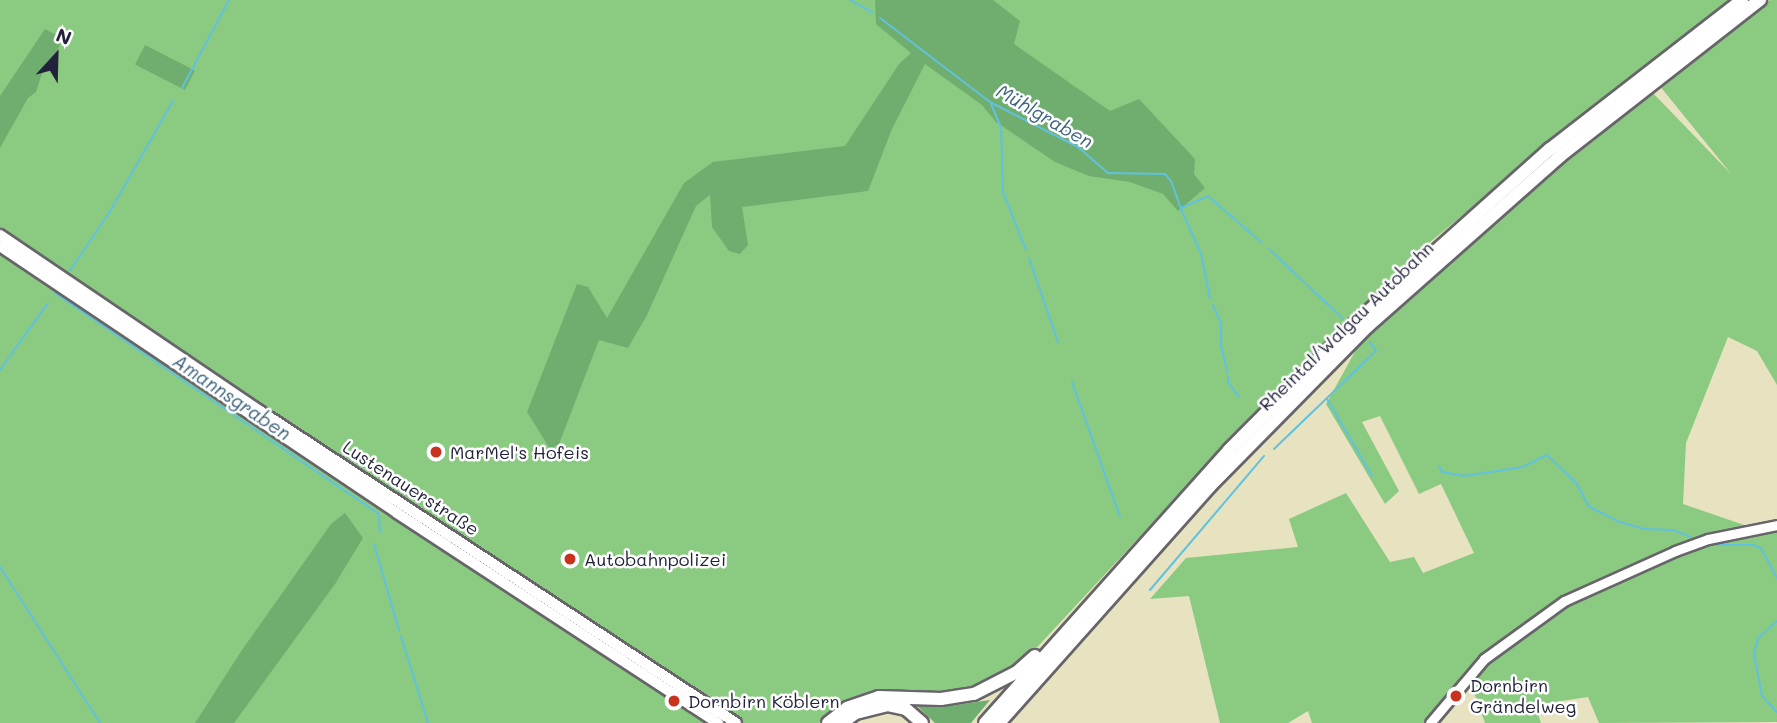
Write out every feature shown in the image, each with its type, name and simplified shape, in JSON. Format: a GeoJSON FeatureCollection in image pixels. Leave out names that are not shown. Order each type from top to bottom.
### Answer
{"type":"FeatureCollection","features":[{"type":"Feature","properties":{"kind":"highway","name":"Rheintal/Walgau Autobahn"},"geometry":{"type":"LineString","coordinates":[[985,723],[1070,627],[1377,317],[1511,197],[1742,0]]}},
{"type":"Feature","properties":{"kind":"highway","name":"Rheintal/Walgau Autobahn"},"geometry":{"type":"LineString","coordinates":[[1648,79],[1760,0]]}},
{"type":"Feature","properties":{"kind":"highway","name":"Rheintal/Walgau Autobahn"},"geometry":{"type":"LineString","coordinates":[[999,723],[1133,564]]}},
{"type":"Feature","properties":{"kind":"highway"},"geometry":{"type":"LineString","coordinates":[[828,723],[847,708],[881,701],[957,698],[990,689],[1017,672],[1056,635],[1070,627]]}},
{"type":"Feature","properties":{"kind":"highway"},"geometry":{"type":"LineString","coordinates":[[842,723],[881,701],[906,709],[922,723]]}},
{"type":"Feature","properties":{"kind":"main road"},"geometry":{"type":"LineString","coordinates":[[0,235],[64,285]]}},
{"type":"Feature","properties":{"kind":"main road"},"geometry":{"type":"LineString","coordinates":[[0,246],[64,285]]}},
{"type":"Feature","properties":{"kind":"main road","name":"Lustenauerstraße"},"geometry":{"type":"LineString","coordinates":[[64,285],[408,521],[718,723]]}},
{"type":"Feature","properties":{"kind":"main road","name":"Lustenauerstraße"},"geometry":{"type":"LineString","coordinates":[[64,285],[736,723]]}},
{"type":"Feature","properties":{"kind":"street"},"geometry":{"type":"LineString","coordinates":[[1430,723],[1484,659],[1564,601],[1707,539],[1777,525]]}},
{"type":"Feature","properties":{"kind":"green space"},"geometry":{"type":"Polygon","coordinates":[[[0,0],[1731,0],[1636,72],[1418,252],[1238,431],[1029,656],[996,678],[961,692],[874,691],[838,702],[819,723],[0,723],[0,0]]]}},
{"type":"Feature","properties":{"kind":"green space"},"geometry":{"type":"Polygon","coordinates":[[[875,0],[993,0],[1020,21],[1014,44],[1110,111],[1139,99],[1195,159],[1194,174],[1205,188],[1178,211],[1163,194],[1130,182],[1089,176],[1055,162],[996,122],[982,105],[925,64],[892,129],[868,191],[742,207],[748,245],[740,254],[729,251],[712,227],[710,195],[696,206],[647,315],[628,348],[599,340],[559,444],[550,449],[527,412],[577,284],[588,287],[607,318],[684,183],[713,162],[845,146],[899,64],[911,53],[876,24],[875,0]]]}},
{"type":"Feature","properties":{"kind":"green space"},"geometry":{"type":"Polygon","coordinates":[[[1770,0],[1777,0],[1777,385],[1757,351],[1728,337],[1686,443],[1683,504],[1747,526],[1777,524],[1777,722],[1599,723],[1588,697],[1535,705],[1541,723],[1485,723],[1469,679],[1433,723],[1312,723],[1308,711],[1288,723],[1220,723],[1189,596],[1150,599],[1186,558],[1298,547],[1289,519],[1346,493],[1390,562],[1414,557],[1423,573],[1474,553],[1441,484],[1419,494],[1380,416],[1362,422],[1399,491],[1385,504],[1326,404],[1357,348],[1376,329],[1479,232],[1651,91],[1732,175],[1659,85],[1770,0]]]}},
{"type":"Feature","properties":{"kind":"green space"},"geometry":{"type":"Polygon","coordinates":[[[45,29],[62,38],[57,53],[43,70],[36,92],[28,98],[0,148],[0,96],[45,29]]]}},
{"type":"Feature","properties":{"kind":"green space"},"geometry":{"type":"Polygon","coordinates":[[[145,45],[195,70],[185,90],[135,65],[145,45]]]}},
{"type":"Feature","properties":{"kind":"green space"},"geometry":{"type":"Polygon","coordinates":[[[345,513],[363,538],[335,584],[234,723],[195,723],[242,650],[331,524],[345,513]]]}},
{"type":"Feature","properties":{"kind":"green space"},"geometry":{"type":"Polygon","coordinates":[[[990,700],[971,723],[935,723],[915,704],[949,706],[990,700]]]}},
{"type":"Feature","properties":{"kind":"waterway"},"geometry":{"type":"LineString","coordinates":[[182,88],[229,0]]}},
{"type":"Feature","properties":{"kind":"waterway","name":"Mühlgraben"},"geometry":{"type":"LineString","coordinates":[[850,0],[873,13]]}},
{"type":"Feature","properties":{"kind":"waterway","name":"Mühlgraben"},"geometry":{"type":"LineString","coordinates":[[880,18],[990,102],[1078,147],[1108,173],[1165,174],[1171,181],[1181,208],[1208,196],[1261,242]]}},
{"type":"Feature","properties":{"kind":"waterway"},"geometry":{"type":"LineString","coordinates":[[69,272],[109,213],[173,101]]}},
{"type":"Feature","properties":{"kind":"waterway"},"geometry":{"type":"LineString","coordinates":[[991,104],[1001,127],[1003,192],[1026,250]]}},
{"type":"Feature","properties":{"kind":"waterway"},"geometry":{"type":"LineString","coordinates":[[1181,209],[1201,254],[1210,298]]}},
{"type":"Feature","properties":{"kind":"waterway","name":"Mühlgraben"},"geometry":{"type":"LineString","coordinates":[[1269,249],[1343,319]]}},
{"type":"Feature","properties":{"kind":"waterway"},"geometry":{"type":"LineString","coordinates":[[1029,258],[1058,342]]}},
{"type":"Feature","properties":{"kind":"waterway","name":"Amannsgraben"},"geometry":{"type":"LineString","coordinates":[[55,293],[379,514],[380,532]]}},
{"type":"Feature","properties":{"kind":"waterway"},"geometry":{"type":"LineString","coordinates":[[0,370],[48,303]]}},
{"type":"Feature","properties":{"kind":"waterway"},"geometry":{"type":"LineString","coordinates":[[1213,305],[1221,324],[1221,345],[1227,372]]}},
{"type":"Feature","properties":{"kind":"waterway"},"geometry":{"type":"LineString","coordinates":[[1274,449],[1376,351],[1370,342]]}},
{"type":"Feature","properties":{"kind":"waterway"},"geometry":{"type":"LineString","coordinates":[[1228,377],[1228,382],[1239,397]]}},
{"type":"Feature","properties":{"kind":"waterway"},"geometry":{"type":"LineString","coordinates":[[1072,382],[1120,517]]}},
{"type":"Feature","properties":{"kind":"waterway"},"geometry":{"type":"LineString","coordinates":[[1327,399],[1372,476]]}},
{"type":"Feature","properties":{"kind":"waterway","name":"Mühlgraben"},"geometry":{"type":"LineString","coordinates":[[1439,466],[1442,472],[1464,476],[1523,467],[1547,455],[1577,484],[1588,506],[1620,522],[1644,529],[1673,530],[1691,537]]}},
{"type":"Feature","properties":{"kind":"waterway"},"geometry":{"type":"LineString","coordinates":[[1150,590],[1264,456]]}},
{"type":"Feature","properties":{"kind":"waterway","name":"Amannsgraben"},"geometry":{"type":"LineString","coordinates":[[374,544],[399,630]]}},
{"type":"Feature","properties":{"kind":"waterway","name":"Mühlgraben"},"geometry":{"type":"LineString","coordinates":[[1712,545],[1753,545],[1761,548],[1777,578]]}},
{"type":"Feature","properties":{"kind":"waterway"},"geometry":{"type":"LineString","coordinates":[[0,567],[100,723]]}},
{"type":"Feature","properties":{"kind":"waterway","name":"Mühlgraben"},"geometry":{"type":"LineString","coordinates":[[1777,621],[1758,638],[1754,654],[1762,696],[1777,712]]}},
{"type":"Feature","properties":{"kind":"waterway","name":"Amannsgraben"},"geometry":{"type":"LineString","coordinates":[[401,636],[428,723]]}},
{"type":"Feature","properties":{"kind":"place","name":"MarMel's Hofeis"},"geometry":{"type":"Point","coordinates":[436,452]}},
{"type":"Feature","properties":{"kind":"place","name":"Autobahnpolizei"},"geometry":{"type":"Point","coordinates":[570,559]}},
{"type":"Feature","properties":{"kind":"place","name":"Dornbirn Grändelweg"},"geometry":{"type":"Point","coordinates":[1456,696]}},
{"type":"Feature","properties":{"kind":"place","name":"Dornbirn Köblern"},"geometry":{"type":"Point","coordinates":[674,701]}}]}
